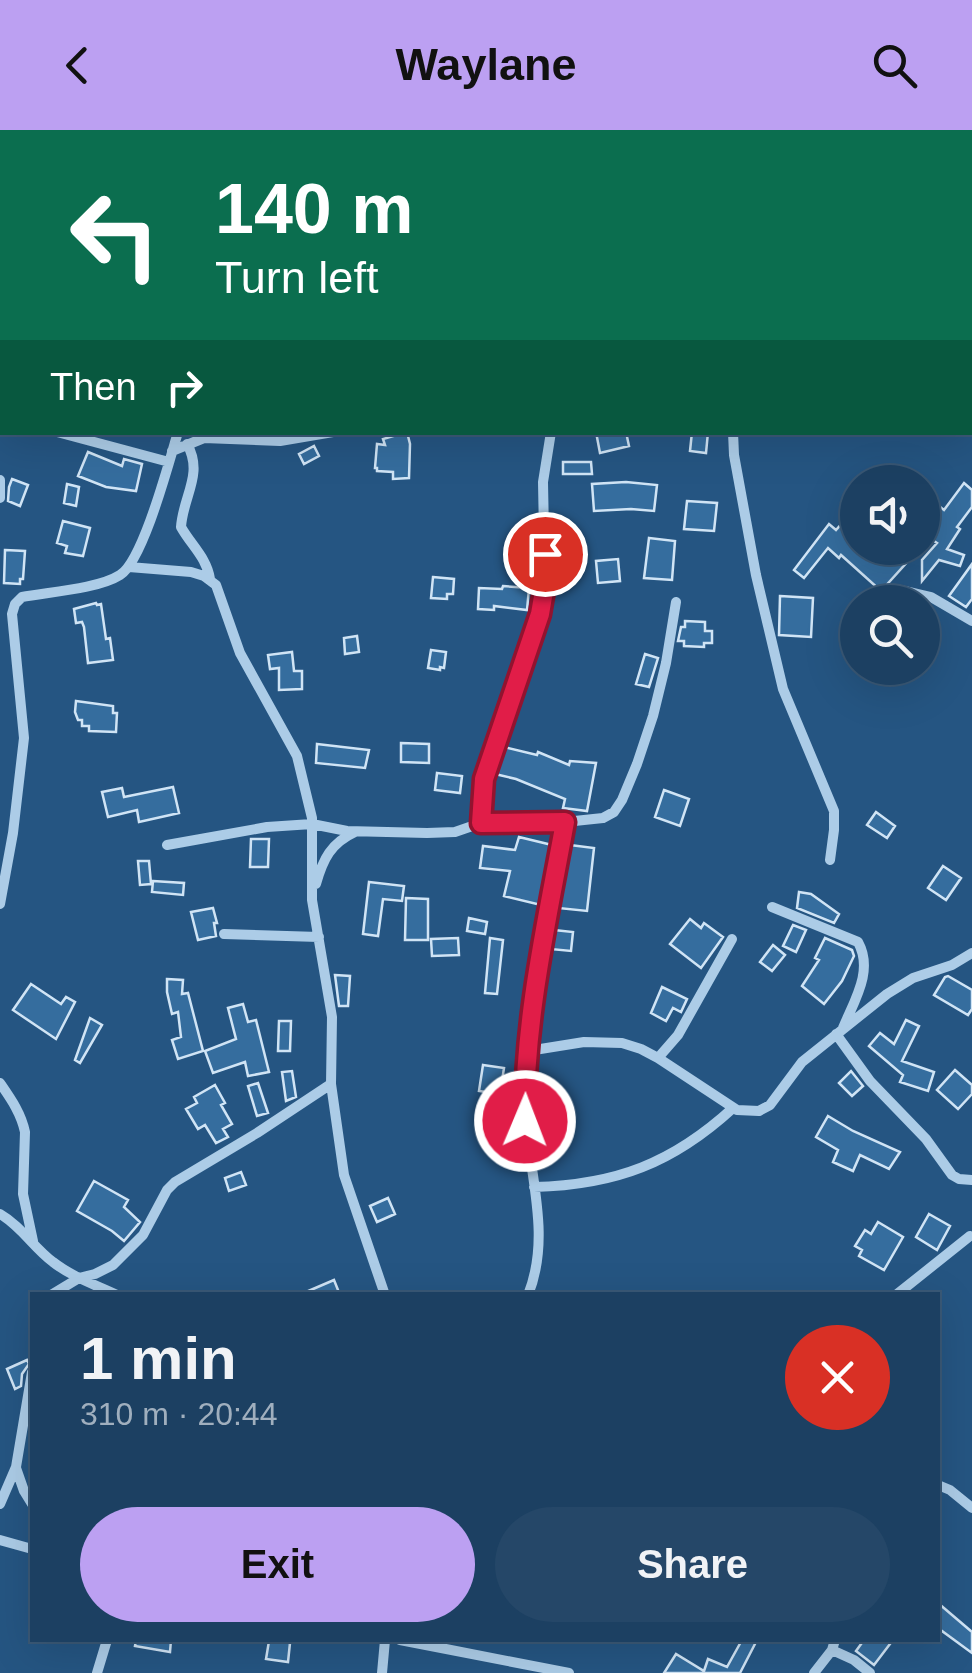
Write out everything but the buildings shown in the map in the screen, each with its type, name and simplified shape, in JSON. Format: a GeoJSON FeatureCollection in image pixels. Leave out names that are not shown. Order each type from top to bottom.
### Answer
{"type":"FeatureCollection","features":[{"type":"Feature","properties":{"kind":"street"},"geometry":{"type":"LineString","coordinates":[[0,279],[0,329]]}},
{"type":"Feature","properties":{"kind":"street"},"geometry":{"type":"LineString","coordinates":[[72,435],[171,456],[204,438],[280,442],[317,435]]}},
{"type":"Feature","properties":{"kind":"street"},"geometry":{"type":"LineString","coordinates":[[0,602],[102,583],[129,567],[160,492],[177,435]]}},
{"type":"Feature","properties":{"kind":"street"},"geometry":{"type":"LineString","coordinates":[[481,823],[484,779],[540,614],[545,585],[542,482],[550,435]]}},
{"type":"Feature","properties":{"kind":"street"},"geometry":{"type":"LineString","coordinates":[[733,435],[756,575],[783,689],[834,810],[830,860]]}},
{"type":"Feature","properties":{"kind":"street"},"geometry":{"type":"LineString","coordinates":[[187,444],[195,460],[181,527],[209,568],[210,579]]}},
{"type":"Feature","properties":{"kind":"street"},"geometry":{"type":"LineString","coordinates":[[0,480],[0,498]]}},
{"type":"Feature","properties":{"kind":"street"},"geometry":{"type":"LineString","coordinates":[[129,567],[191,572],[216,585],[240,653],[296,756],[312,824],[312,900],[332,1017],[332,1084],[344,1174],[384,1292]]}},
{"type":"Feature","properties":{"kind":"street"},"geometry":{"type":"LineString","coordinates":[[0,904],[23,756],[23,717],[12,614],[14,604],[22,597]]}},
{"type":"Feature","properties":{"kind":"street"},"geometry":{"type":"LineString","coordinates":[[167,845],[238,830],[312,824],[356,831],[455,832],[481,823],[603,818],[614,812],[622,800],[653,716],[676,602]]}},
{"type":"Feature","properties":{"kind":"street"},"geometry":{"type":"LineString","coordinates":[[940,602],[972,621]]}},
{"type":"Feature","properties":{"kind":"street"},"geometry":{"type":"LineString","coordinates":[[529,1292],[540,1242],[525,1121],[528,1051],[565,822]]}},
{"type":"Feature","properties":{"kind":"street"},"geometry":{"type":"LineString","coordinates":[[312,900],[332,848],[356,831]]}},
{"type":"Feature","properties":{"kind":"street"},"geometry":{"type":"LineString","coordinates":[[772,907],[858,942],[864,954],[864,970],[839,1032]]}},
{"type":"Feature","properties":{"kind":"street"},"geometry":{"type":"LineString","coordinates":[[224,934],[319,937]]}},
{"type":"Feature","properties":{"kind":"street"},"geometry":{"type":"LineString","coordinates":[[658,1058],[678,1035],[732,939]]}},
{"type":"Feature","properties":{"kind":"street"},"geometry":{"type":"LineString","coordinates":[[528,1051],[584,1042],[622,1043],[641,1048],[734,1108],[759,1111],[770,1105],[802,1062],[900,986],[952,966],[972,953]]}},
{"type":"Feature","properties":{"kind":"street"},"geometry":{"type":"LineString","coordinates":[[839,1032],[870,1081],[926,1140],[952,1175],[972,1180]]}},
{"type":"Feature","properties":{"kind":"street"},"geometry":{"type":"LineString","coordinates":[[0,1083],[24,1124],[23,1194],[33,1241]]}},
{"type":"Feature","properties":{"kind":"street"},"geometry":{"type":"LineString","coordinates":[[56,1292],[113,1265],[143,1235],[174,1182],[332,1084]]}},
{"type":"Feature","properties":{"kind":"street"},"geometry":{"type":"LineString","coordinates":[[534,1187],[591,1183],[658,1161],[707,1132],[734,1108]]}},
{"type":"Feature","properties":{"kind":"street"},"geometry":{"type":"LineString","coordinates":[[0,1214],[51,1261],[110,1292]]}},
{"type":"Feature","properties":{"kind":"street"},"geometry":{"type":"LineString","coordinates":[[900,1292],[970,1238]]}},
{"type":"Feature","properties":{"kind":"street"},"geometry":{"type":"LineString","coordinates":[[0,1504],[16,1467],[30,1384]]}},
{"type":"Feature","properties":{"kind":"street"},"geometry":{"type":"LineString","coordinates":[[16,1467],[30,1501]]}},
{"type":"Feature","properties":{"kind":"street"},"geometry":{"type":"LineString","coordinates":[[940,1486],[972,1508]]}},
{"type":"Feature","properties":{"kind":"street"},"geometry":{"type":"LineString","coordinates":[[0,1540],[30,1548]]}},
{"type":"Feature","properties":{"kind":"street"},"geometry":{"type":"LineString","coordinates":[[97,1673],[106,1642]]}},
{"type":"Feature","properties":{"kind":"street"},"geometry":{"type":"LineString","coordinates":[[382,1673],[385,1642]]}},
{"type":"Feature","properties":{"kind":"street"},"geometry":{"type":"LineString","coordinates":[[410,1642],[569,1673]]}},
{"type":"Feature","properties":{"kind":"street"},"geometry":{"type":"LineString","coordinates":[[814,1673],[834,1645],[870,1673]]}},
{"type":"Feature","properties":{"kind":"route"},"geometry":{"type":"LineString","coordinates":[[525,1121],[532,1010],[565,822],[481,823],[482,789],[540,614],[545,554]]}}]}
